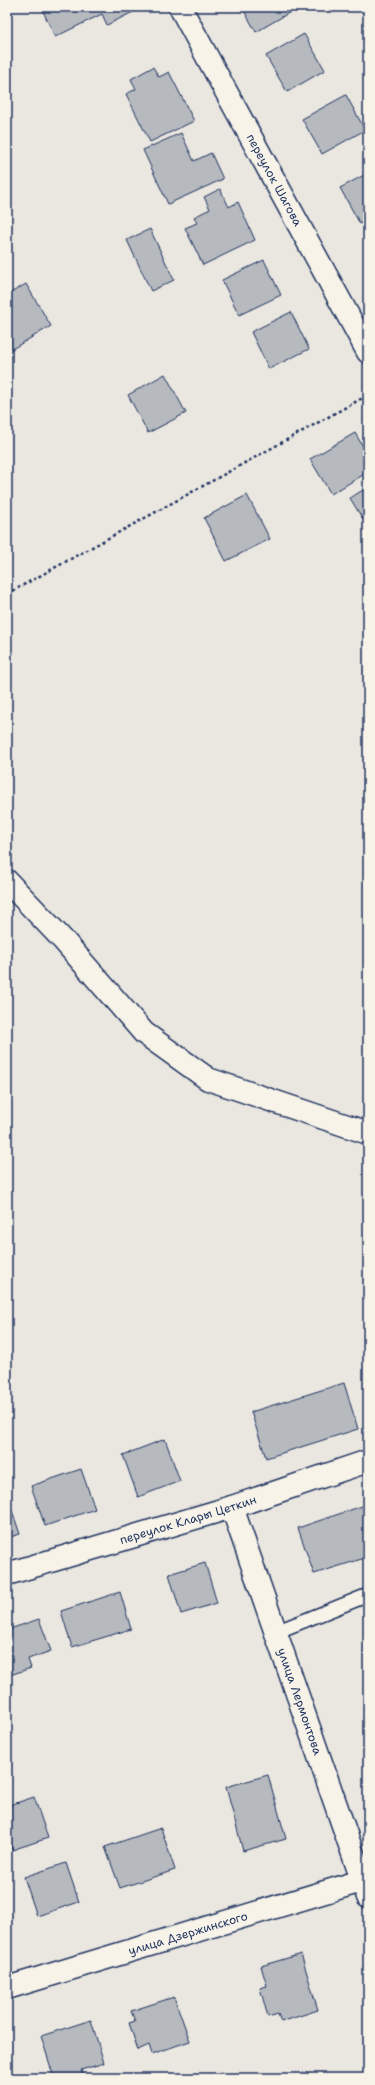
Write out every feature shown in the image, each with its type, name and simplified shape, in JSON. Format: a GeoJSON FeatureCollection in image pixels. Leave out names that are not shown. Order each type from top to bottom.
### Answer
{"type":"FeatureCollection","features":[{"type":"Feature","properties":{"kind":"street","name":"переулок Шагова"},"geometry":{"type":"LineString","coordinates":[[180,7],[368,352]]}},
{"type":"Feature","properties":{"kind":"street"},"geometry":{"type":"LineString","coordinates":[[7,881],[65,942],[144,1033],[208,1079],[368,1133]]}},
{"type":"Feature","properties":{"kind":"street","name":"переулок Клары Цеткин"},"geometry":{"type":"LineString","coordinates":[[7,1574],[232,1507],[368,1461]]}},
{"type":"Feature","properties":{"kind":"street","name":"улица Лермонтова"},"geometry":{"type":"LineString","coordinates":[[232,1507],[366,1886]]}},
{"type":"Feature","properties":{"kind":"street","name":"улица Дзержинского"},"geometry":{"type":"LineString","coordinates":[[7,1988],[366,1886]]}},
{"type":"Feature","properties":{"kind":"lane"},"geometry":{"type":"LineString","coordinates":[[276,1632],[368,1595]]}},
{"type":"Feature","properties":{"kind":"path"},"geometry":{"type":"LineString","coordinates":[[7,594],[368,395]]}},
{"type":"Feature","properties":{"kind":"building"},"geometry":{"type":"Polygon","coordinates":[[[41,7],[134,7],[135,11],[107,25],[102,14],[55,37],[41,7]]]}},
{"type":"Feature","properties":{"kind":"building"},"geometry":{"type":"Polygon","coordinates":[[[242,7],[299,7],[256,32],[242,7]]]}},
{"type":"Feature","properties":{"kind":"building"},"geometry":{"type":"Polygon","coordinates":[[[304,34],[325,70],[287,92],[266,56],[304,34]]]}},
{"type":"Feature","properties":{"kind":"building"},"geometry":{"type":"Polygon","coordinates":[[[153,67],[159,77],[169,72],[194,121],[150,142],[126,94],[136,89],[131,79],[153,67]]]}},
{"type":"Feature","properties":{"kind":"building"},"geometry":{"type":"Polygon","coordinates":[[[346,95],[365,130],[322,154],[302,119],[346,95]]]}},
{"type":"Feature","properties":{"kind":"building"},"geometry":{"type":"Polygon","coordinates":[[[181,133],[194,161],[211,153],[223,179],[168,204],[143,150],[181,133]]]}},
{"type":"Feature","properties":{"kind":"building"},"geometry":{"type":"Polygon","coordinates":[[[368,173],[368,220],[360,224],[340,188],[368,173]]]}},
{"type":"Feature","properties":{"kind":"building"},"geometry":{"type":"Polygon","coordinates":[[[220,189],[229,207],[238,202],[255,240],[203,265],[185,228],[197,223],[194,217],[210,209],[204,197],[220,189]]]}},
{"type":"Feature","properties":{"kind":"building"},"geometry":{"type":"Polygon","coordinates":[[[150,229],[174,280],[151,291],[127,240],[150,229]]]}},
{"type":"Feature","properties":{"kind":"building"},"geometry":{"type":"Polygon","coordinates":[[[264,260],[281,295],[239,315],[222,280],[264,260]]]}},
{"type":"Feature","properties":{"kind":"building"},"geometry":{"type":"Polygon","coordinates":[[[26,284],[51,326],[7,352],[7,295],[26,284]]]}},
{"type":"Feature","properties":{"kind":"building"},"geometry":{"type":"Polygon","coordinates":[[[291,312],[309,349],[269,369],[251,332],[291,312]]]}},
{"type":"Feature","properties":{"kind":"building"},"geometry":{"type":"Polygon","coordinates":[[[165,374],[186,413],[148,433],[128,395],[165,374]]]}},
{"type":"Feature","properties":{"kind":"building"},"geometry":{"type":"Polygon","coordinates":[[[355,433],[368,455],[368,472],[331,494],[310,459],[355,433]]]}},
{"type":"Feature","properties":{"kind":"building"},"geometry":{"type":"Polygon","coordinates":[[[368,487],[368,518],[364,521],[350,498],[368,487]]]}},
{"type":"Feature","properties":{"kind":"building"},"geometry":{"type":"Polygon","coordinates":[[[247,495],[270,539],[226,561],[204,518],[247,495]]]}},
{"type":"Feature","properties":{"kind":"building"},"geometry":{"type":"Polygon","coordinates":[[[344,1383],[358,1429],[266,1458],[251,1412],[344,1383]]]}},
{"type":"Feature","properties":{"kind":"building"},"geometry":{"type":"Polygon","coordinates":[[[165,1439],[180,1481],[138,1497],[123,1455],[165,1439]]]}},
{"type":"Feature","properties":{"kind":"building"},"geometry":{"type":"Polygon","coordinates":[[[81,1469],[95,1509],[45,1526],[31,1486],[81,1469]]]}},
{"type":"Feature","properties":{"kind":"building"},"geometry":{"type":"Polygon","coordinates":[[[7,1499],[20,1534],[7,1538],[7,1499]]]}},
{"type":"Feature","properties":{"kind":"building"},"geometry":{"type":"Polygon","coordinates":[[[368,1504],[368,1557],[314,1574],[298,1528],[368,1504]]]}},
{"type":"Feature","properties":{"kind":"building"},"geometry":{"type":"Polygon","coordinates":[[[205,1563],[217,1603],[181,1614],[169,1574],[205,1563]]]}},
{"type":"Feature","properties":{"kind":"building"},"geometry":{"type":"Polygon","coordinates":[[[120,1592],[131,1629],[72,1647],[61,1611],[120,1592]]]}},
{"type":"Feature","properties":{"kind":"building"},"geometry":{"type":"Polygon","coordinates":[[[39,1619],[51,1651],[28,1659],[31,1668],[7,1676],[7,1630],[39,1619]]]}},
{"type":"Feature","properties":{"kind":"building"},"geometry":{"type":"Polygon","coordinates":[[[268,1775],[286,1839],[243,1851],[226,1787],[268,1775]]]}},
{"type":"Feature","properties":{"kind":"building"},"geometry":{"type":"Polygon","coordinates":[[[34,1797],[48,1838],[12,1850],[7,1835],[7,1806],[34,1797]]]}},
{"type":"Feature","properties":{"kind":"building"},"geometry":{"type":"Polygon","coordinates":[[[161,1828],[175,1870],[120,1888],[105,1847],[161,1828]]]}},
{"type":"Feature","properties":{"kind":"building"},"geometry":{"type":"Polygon","coordinates":[[[66,1863],[79,1902],[37,1916],[24,1877],[66,1863]]]}},
{"type":"Feature","properties":{"kind":"building"},"geometry":{"type":"Polygon","coordinates":[[[301,1954],[318,2010],[281,2022],[278,2014],[268,2017],[260,1988],[267,1986],[261,1966],[301,1954]]]}},
{"type":"Feature","properties":{"kind":"building"},"geometry":{"type":"Polygon","coordinates":[[[174,1997],[190,2041],[152,2054],[149,2045],[138,2050],[129,2023],[135,2021],[131,2011],[174,1997]]]}},
{"type":"Feature","properties":{"kind":"building"},"geometry":{"type":"Polygon","coordinates":[[[91,2020],[104,2063],[81,2070],[84,2078],[54,2078],[41,2036],[91,2020]]]}}]}
